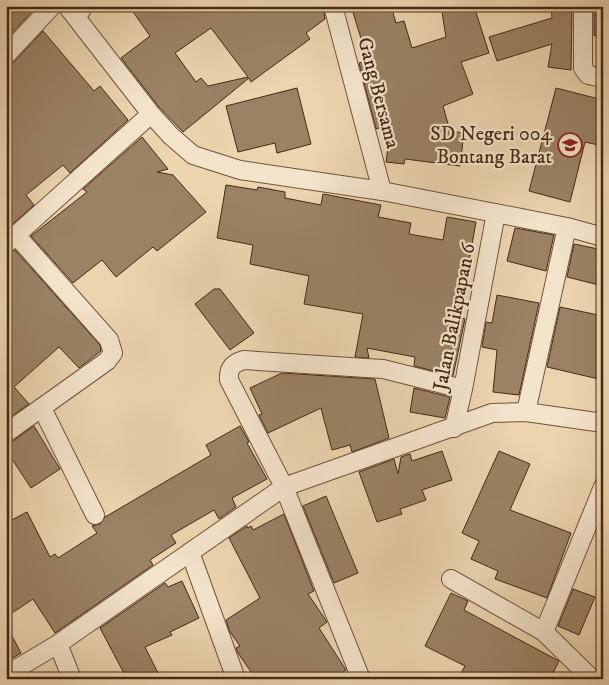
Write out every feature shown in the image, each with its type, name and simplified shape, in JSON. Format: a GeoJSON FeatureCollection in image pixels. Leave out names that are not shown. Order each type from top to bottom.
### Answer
{"type":"FeatureCollection","features":[{"type":"Feature","properties":{"kind":"street"},"geometry":{"type":"LineString","coordinates":[[6,55],[52,6]]}},
{"type":"Feature","properties":{"kind":"street"},"geometry":{"type":"LineString","coordinates":[[67,6],[151,114],[171,136],[193,155],[240,170],[382,191],[567,227],[603,237]]}},
{"type":"Feature","properties":{"kind":"street","name":"Gang Bersama"},"geometry":{"type":"LineString","coordinates":[[333,6],[382,191]]}},
{"type":"Feature","properties":{"kind":"street"},"geometry":{"type":"LineString","coordinates":[[583,6],[582,68],[588,75],[603,78]]}},
{"type":"Feature","properties":{"kind":"street"},"geometry":{"type":"LineString","coordinates":[[6,432],[107,361],[113,353],[110,340],[11,240],[151,114]]}},
{"type":"Feature","properties":{"kind":"street","name":"Jalan Balikpapan 6"},"geometry":{"type":"LineString","coordinates":[[454,428],[464,389],[496,213]]}},
{"type":"Feature","properties":{"kind":"street"},"geometry":{"type":"LineString","coordinates":[[526,412],[567,227]]}},
{"type":"Feature","properties":{"kind":"street"},"geometry":{"type":"LineString","coordinates":[[361,679],[284,486],[228,380],[228,372],[237,362],[244,360],[383,369],[464,389]]}},
{"type":"Feature","properties":{"kind":"street"},"geometry":{"type":"LineString","coordinates":[[42,408],[95,515]]}},
{"type":"Feature","properties":{"kind":"street"},"geometry":{"type":"LineString","coordinates":[[6,675],[58,644],[284,486],[454,428],[492,413],[526,412],[603,424]]}},
{"type":"Feature","properties":{"kind":"street"},"geometry":{"type":"LineString","coordinates":[[544,632],[603,487]]}},
{"type":"Feature","properties":{"kind":"street"},"geometry":{"type":"LineString","coordinates":[[190,552],[236,679]]}},
{"type":"Feature","properties":{"kind":"street"},"geometry":{"type":"LineString","coordinates":[[451,579],[544,632],[592,679]]}},
{"type":"Feature","properties":{"kind":"street"},"geometry":{"type":"LineString","coordinates":[[58,644],[72,679]]}},
{"type":"Feature","properties":{"kind":"lane"},"geometry":{"type":"LineString","coordinates":[[79,22],[89,6]]}},
{"type":"Feature","properties":{"kind":"building"},"geometry":{"type":"Polygon","coordinates":[[[6,6],[37,6],[6,39],[6,6]]]}},
{"type":"Feature","properties":{"kind":"building"},"geometry":{"type":"Polygon","coordinates":[[[129,6],[323,6],[325,19],[306,33],[310,39],[251,82],[249,78],[183,132],[159,107],[121,58],[150,36],[129,6]],[[211,28],[175,53],[196,82],[201,78],[208,86],[248,77],[211,28]]]}},
{"type":"Feature","properties":{"kind":"building"},"geometry":{"type":"Polygon","coordinates":[[[351,6],[391,6],[396,23],[404,21],[412,48],[446,37],[441,6],[474,6],[489,53],[461,62],[473,94],[443,106],[450,131],[464,133],[460,166],[405,159],[404,164],[386,162],[391,124],[376,129],[359,63],[368,61],[351,6]]]}},
{"type":"Feature","properties":{"kind":"building"},"geometry":{"type":"Polygon","coordinates":[[[551,6],[572,6],[571,70],[548,67],[552,44],[497,61],[489,37],[552,18],[551,6]]]}},
{"type":"Feature","properties":{"kind":"building"},"geometry":{"type":"Polygon","coordinates":[[[603,6],[603,33],[594,36],[594,9],[603,6]]]}},
{"type":"Feature","properties":{"kind":"building"},"geometry":{"type":"Polygon","coordinates":[[[43,31],[94,91],[100,86],[128,120],[70,173],[63,165],[26,195],[34,205],[6,230],[6,65],[14,62],[43,31]]]}},
{"type":"Feature","properties":{"kind":"building"},"geometry":{"type":"Polygon","coordinates":[[[297,88],[311,144],[277,153],[275,143],[238,152],[226,106],[297,88]]]}},
{"type":"Feature","properties":{"kind":"building"},"geometry":{"type":"Polygon","coordinates":[[[556,88],[603,100],[603,146],[585,142],[570,202],[529,191],[556,88]]]}},
{"type":"Feature","properties":{"kind":"building"},"geometry":{"type":"Polygon","coordinates":[[[142,137],[168,169],[157,172],[173,175],[206,212],[157,251],[153,247],[116,277],[102,260],[73,283],[31,236],[87,192],[83,189],[142,137]]]}},
{"type":"Feature","properties":{"kind":"building"},"geometry":{"type":"Polygon","coordinates":[[[226,185],[257,190],[258,187],[285,192],[285,198],[321,205],[323,194],[381,205],[378,217],[411,223],[409,234],[443,240],[447,217],[476,222],[459,317],[465,319],[453,376],[414,366],[415,357],[367,348],[369,358],[355,357],[363,314],[304,304],[309,276],[250,264],[253,245],[217,238],[226,185]]]}},
{"type":"Feature","properties":{"kind":"building"},"geometry":{"type":"Polygon","coordinates":[[[515,228],[554,235],[546,271],[507,261],[515,228]]]}},
{"type":"Feature","properties":{"kind":"building"},"geometry":{"type":"Polygon","coordinates":[[[574,244],[603,250],[603,286],[567,277],[574,244]]]}},
{"type":"Feature","properties":{"kind":"building"},"geometry":{"type":"Polygon","coordinates":[[[15,250],[100,345],[101,351],[79,368],[59,347],[14,387],[29,404],[6,420],[6,254],[15,250]]]}},
{"type":"Feature","properties":{"kind":"building"},"geometry":{"type":"Polygon","coordinates":[[[214,289],[220,289],[254,333],[230,350],[195,304],[214,289]]]}},
{"type":"Feature","properties":{"kind":"building"},"geometry":{"type":"Polygon","coordinates":[[[497,295],[539,303],[519,395],[493,392],[497,350],[482,347],[486,322],[492,323],[497,295]]]}},
{"type":"Feature","properties":{"kind":"building"},"geometry":{"type":"Polygon","coordinates":[[[560,307],[603,316],[603,380],[547,367],[560,307]]]}},
{"type":"Feature","properties":{"kind":"building"},"geometry":{"type":"Polygon","coordinates":[[[282,373],[375,379],[389,438],[352,452],[350,445],[332,450],[321,408],[268,433],[259,415],[262,414],[250,388],[282,373]]]}},
{"type":"Feature","properties":{"kind":"building"},"geometry":{"type":"Polygon","coordinates":[[[414,388],[450,397],[445,418],[410,412],[414,388]]]}},
{"type":"Feature","properties":{"kind":"building"},"geometry":{"type":"Polygon","coordinates":[[[34,426],[60,469],[31,488],[6,450],[6,446],[34,426]]]}},
{"type":"Feature","properties":{"kind":"building"},"geometry":{"type":"Polygon","coordinates":[[[240,426],[267,479],[232,498],[236,507],[219,519],[214,510],[171,535],[176,543],[150,560],[153,565],[55,633],[33,599],[6,617],[6,523],[27,512],[50,557],[55,554],[58,558],[97,533],[92,526],[100,524],[105,517],[211,455],[206,445],[240,426]]]}},
{"type":"Feature","properties":{"kind":"building"},"geometry":{"type":"Polygon","coordinates":[[[442,451],[452,480],[422,490],[426,500],[400,509],[402,514],[377,522],[359,472],[394,459],[398,474],[401,457],[410,454],[412,461],[442,451]]]}},
{"type":"Feature","properties":{"kind":"building"},"geometry":{"type":"Polygon","coordinates":[[[499,451],[530,464],[510,510],[571,533],[547,598],[495,579],[498,571],[471,559],[479,541],[462,533],[499,451]]]}},
{"type":"Feature","properties":{"kind":"building"},"geometry":{"type":"Polygon","coordinates":[[[326,496],[358,573],[334,583],[303,506],[326,496]]]}},
{"type":"Feature","properties":{"kind":"building"},"geometry":{"type":"Polygon","coordinates":[[[284,514],[314,591],[308,594],[327,622],[319,628],[346,670],[334,679],[256,679],[238,653],[236,648],[240,646],[230,632],[226,620],[260,598],[229,538],[247,526],[248,528],[251,526],[253,530],[284,514]]]}},
{"type":"Feature","properties":{"kind":"building"},"geometry":{"type":"Polygon","coordinates":[[[182,581],[199,618],[170,632],[172,635],[145,647],[161,679],[127,679],[100,628],[165,583],[168,587],[182,581]]]}},
{"type":"Feature","properties":{"kind":"building"},"geometry":{"type":"Polygon","coordinates":[[[573,589],[595,597],[579,635],[558,626],[573,589]]]}},
{"type":"Feature","properties":{"kind":"building"},"geometry":{"type":"Polygon","coordinates":[[[451,593],[468,601],[464,610],[559,661],[550,679],[458,679],[465,666],[425,646],[451,593]]]}},
{"type":"Feature","properties":{"kind":"building"},"geometry":{"type":"Polygon","coordinates":[[[6,625],[21,653],[6,662],[6,625]]]}},
{"type":"Feature","properties":{"kind":"place","name":"SD Negeri 004 Bontang Barat"},"geometry":{"type":"Point","coordinates":[570,145]}}]}
